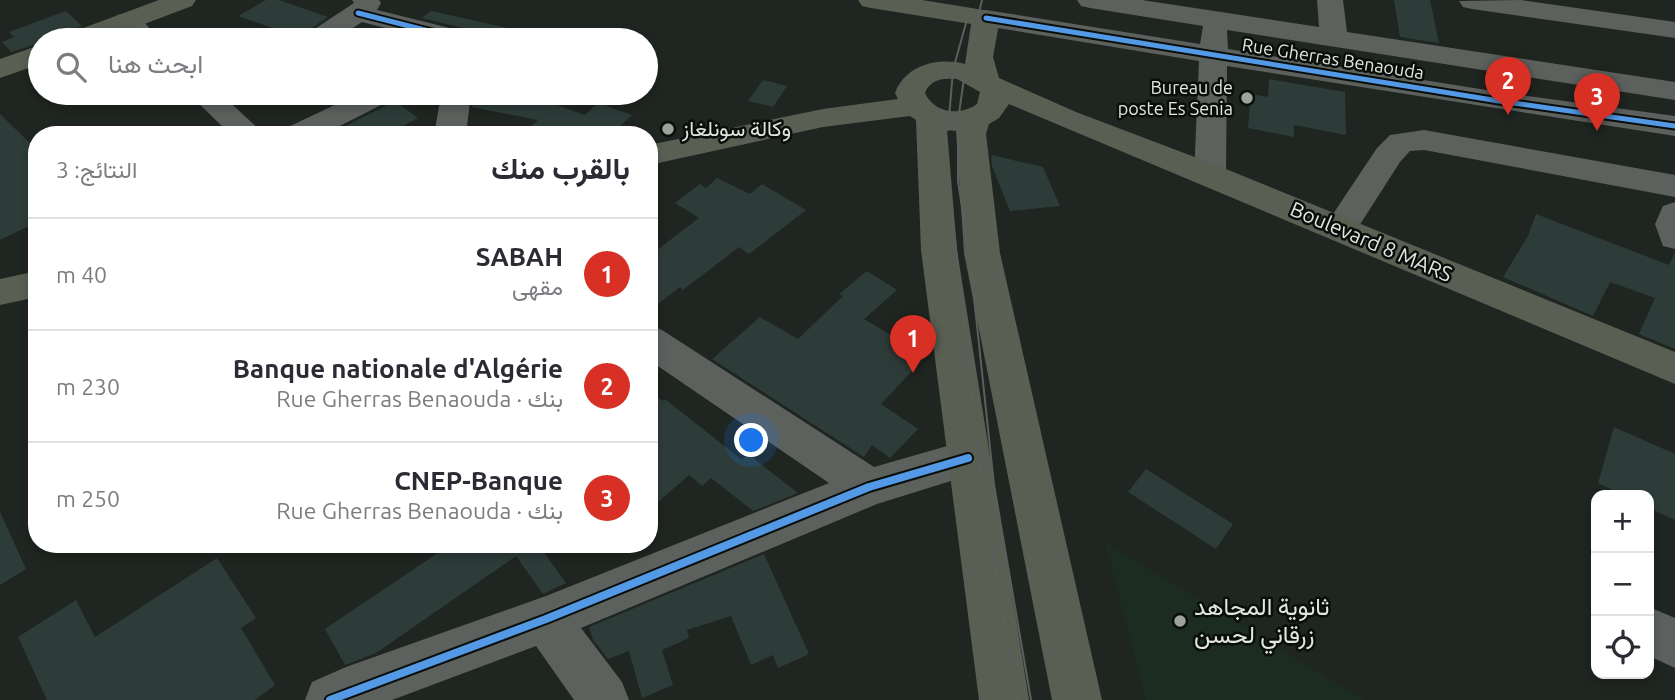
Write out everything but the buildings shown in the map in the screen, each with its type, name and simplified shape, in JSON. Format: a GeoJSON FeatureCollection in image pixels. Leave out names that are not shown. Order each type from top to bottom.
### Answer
{"type":"FeatureCollection","features":[{"type":"Feature","properties":{"kind":"main road"},"geometry":{"type":"LineString","coordinates":[[109,28],[183,0]]}},
{"type":"Feature","properties":{"kind":"main road"},"geometry":{"type":"LineString","coordinates":[[871,0],[965,21]]}},
{"type":"Feature","properties":{"kind":"main road"},"geometry":{"type":"LineString","coordinates":[[965,21],[922,94],[939,250],[1004,700]]}},
{"type":"Feature","properties":{"kind":"main road"},"geometry":{"type":"LineString","coordinates":[[965,21],[978,55],[985,98],[970,134],[982,253],[1077,700]]}},
{"type":"Feature","properties":{"kind":"main road"},"geometry":{"type":"LineString","coordinates":[[0,69],[28,58]]}},
{"type":"Feature","properties":{"kind":"main road"},"geometry":{"type":"LineString","coordinates":[[658,153],[922,94],[953,69],[976,75],[985,98]]}},
{"type":"Feature","properties":{"kind":"main road"},"geometry":{"type":"LineString","coordinates":[[922,94],[948,120],[985,98]]}},
{"type":"Feature","properties":{"kind":"main road","name":"Boulevard 8 MARS"},"geometry":{"type":"LineString","coordinates":[[985,98],[1065,119],[1210,175],[1675,369]]}},
{"type":"Feature","properties":{"kind":"main road"},"geometry":{"type":"LineString","coordinates":[[0,292],[28,286]]}},
{"type":"Feature","properties":{"kind":"street"},"geometry":{"type":"LineString","coordinates":[[1090,0],[1215,10],[1334,38],[1478,25],[1675,30]]}},
{"type":"Feature","properties":{"kind":"street"},"geometry":{"type":"LineString","coordinates":[[1330,0],[1334,38]]}},
{"type":"Feature","properties":{"kind":"street"},"geometry":{"type":"LineString","coordinates":[[333,28],[362,6],[428,28]]}},
{"type":"Feature","properties":{"kind":"street"},"geometry":{"type":"LineString","coordinates":[[1210,175],[1215,10]]}},
{"type":"Feature","properties":{"kind":"street"},"geometry":{"type":"LineString","coordinates":[[127,21],[134,28]]}},
{"type":"Feature","properties":{"kind":"street","name":"Rue Gherras Benaouda"},"geometry":{"type":"LineString","coordinates":[[965,21],[1213,55],[1499,102],[1675,126]]}},
{"type":"Feature","properties":{"kind":"street"},"geometry":{"type":"LineString","coordinates":[[1478,25],[1675,91]]}},
{"type":"Feature","properties":{"kind":"street"},"geometry":{"type":"LineString","coordinates":[[1478,25],[1499,102]]}},
{"type":"Feature","properties":{"kind":"street"},"geometry":{"type":"LineString","coordinates":[[226,105],[243,126]]}},
{"type":"Feature","properties":{"kind":"street"},"geometry":{"type":"LineString","coordinates":[[315,126],[358,105]]}},
{"type":"Feature","properties":{"kind":"street"},"geometry":{"type":"LineString","coordinates":[[451,126],[455,105]]}},
{"type":"Feature","properties":{"kind":"street"},"geometry":{"type":"LineString","coordinates":[[1340,229],[1388,155],[1401,142],[1424,140],[1675,186]]}},
{"type":"Feature","properties":{"kind":"street"},"geometry":{"type":"LineString","coordinates":[[1675,214],[1672,224],[1675,237]]}},
{"type":"Feature","properties":{"kind":"street"},"geometry":{"type":"LineString","coordinates":[[658,346],[869,487]]}},
{"type":"Feature","properties":{"kind":"street"},"geometry":{"type":"LineString","coordinates":[[341,697],[546,619],[869,487],[968,458]]}},
{"type":"Feature","properties":{"kind":"street"},"geometry":{"type":"LineString","coordinates":[[546,619],[604,700]]}},
{"type":"Feature","properties":{"kind":"street"},"geometry":{"type":"LineString","coordinates":[[1654,633],[1675,644]]}},
{"type":"Feature","properties":{"kind":"shaded area","name":"ثانوية المجاهد زرقاني لحسن"},"geometry":{"type":"Polygon","coordinates":[[[1105,542],[1364,700],[1145,700],[1105,542]]]}},
{"type":"Feature","properties":{"kind":"tram line"},"geometry":{"type":"LineString","coordinates":[[982,0],[965,71],[958,121],[958,181],[970,260],[994,485],[1031,700]]}},
{"type":"Feature","properties":{"kind":"tram line"},"geometry":{"type":"LineString","coordinates":[[948,130],[953,70],[966,23]]}},
{"type":"Feature","properties":{"kind":"tram line"},"geometry":{"type":"LineString","coordinates":[[948,175],[982,485],[1017,700]]}},
{"type":"Feature","properties":{"kind":"cycle path"},"geometry":{"type":"LineString","coordinates":[[358,13],[417,28]]}},
{"type":"Feature","properties":{"kind":"cycle path"},"geometry":{"type":"LineString","coordinates":[[986,18],[1499,101],[1675,126]]}},
{"type":"Feature","properties":{"kind":"cycle path"},"geometry":{"type":"LineString","coordinates":[[330,700],[546,619],[869,487],[968,458]]}},
{"type":"Feature","properties":{"kind":"place","name":"Bureau de poste Es Senia"},"geometry":{"type":"Point","coordinates":[1247,98]}},
{"type":"Feature","properties":{"kind":"place","name":"Banque nationale d'Algérie"},"geometry":{"type":"Point","coordinates":[1508,115]}},
{"type":"Feature","properties":{"kind":"place","name":"وكالة سونلغاز"},"geometry":{"type":"Point","coordinates":[668,129]}},
{"type":"Feature","properties":{"kind":"place","name":"CNEP-Banque"},"geometry":{"type":"Point","coordinates":[1597,131]}},
{"type":"Feature","properties":{"kind":"place","name":"SABAH"},"geometry":{"type":"Point","coordinates":[913,373]}},
{"type":"Feature","properties":{"kind":"place","name":"ثانوية المجاهد زرقاني لحسن"},"geometry":{"type":"Point","coordinates":[1180,621]}}]}
